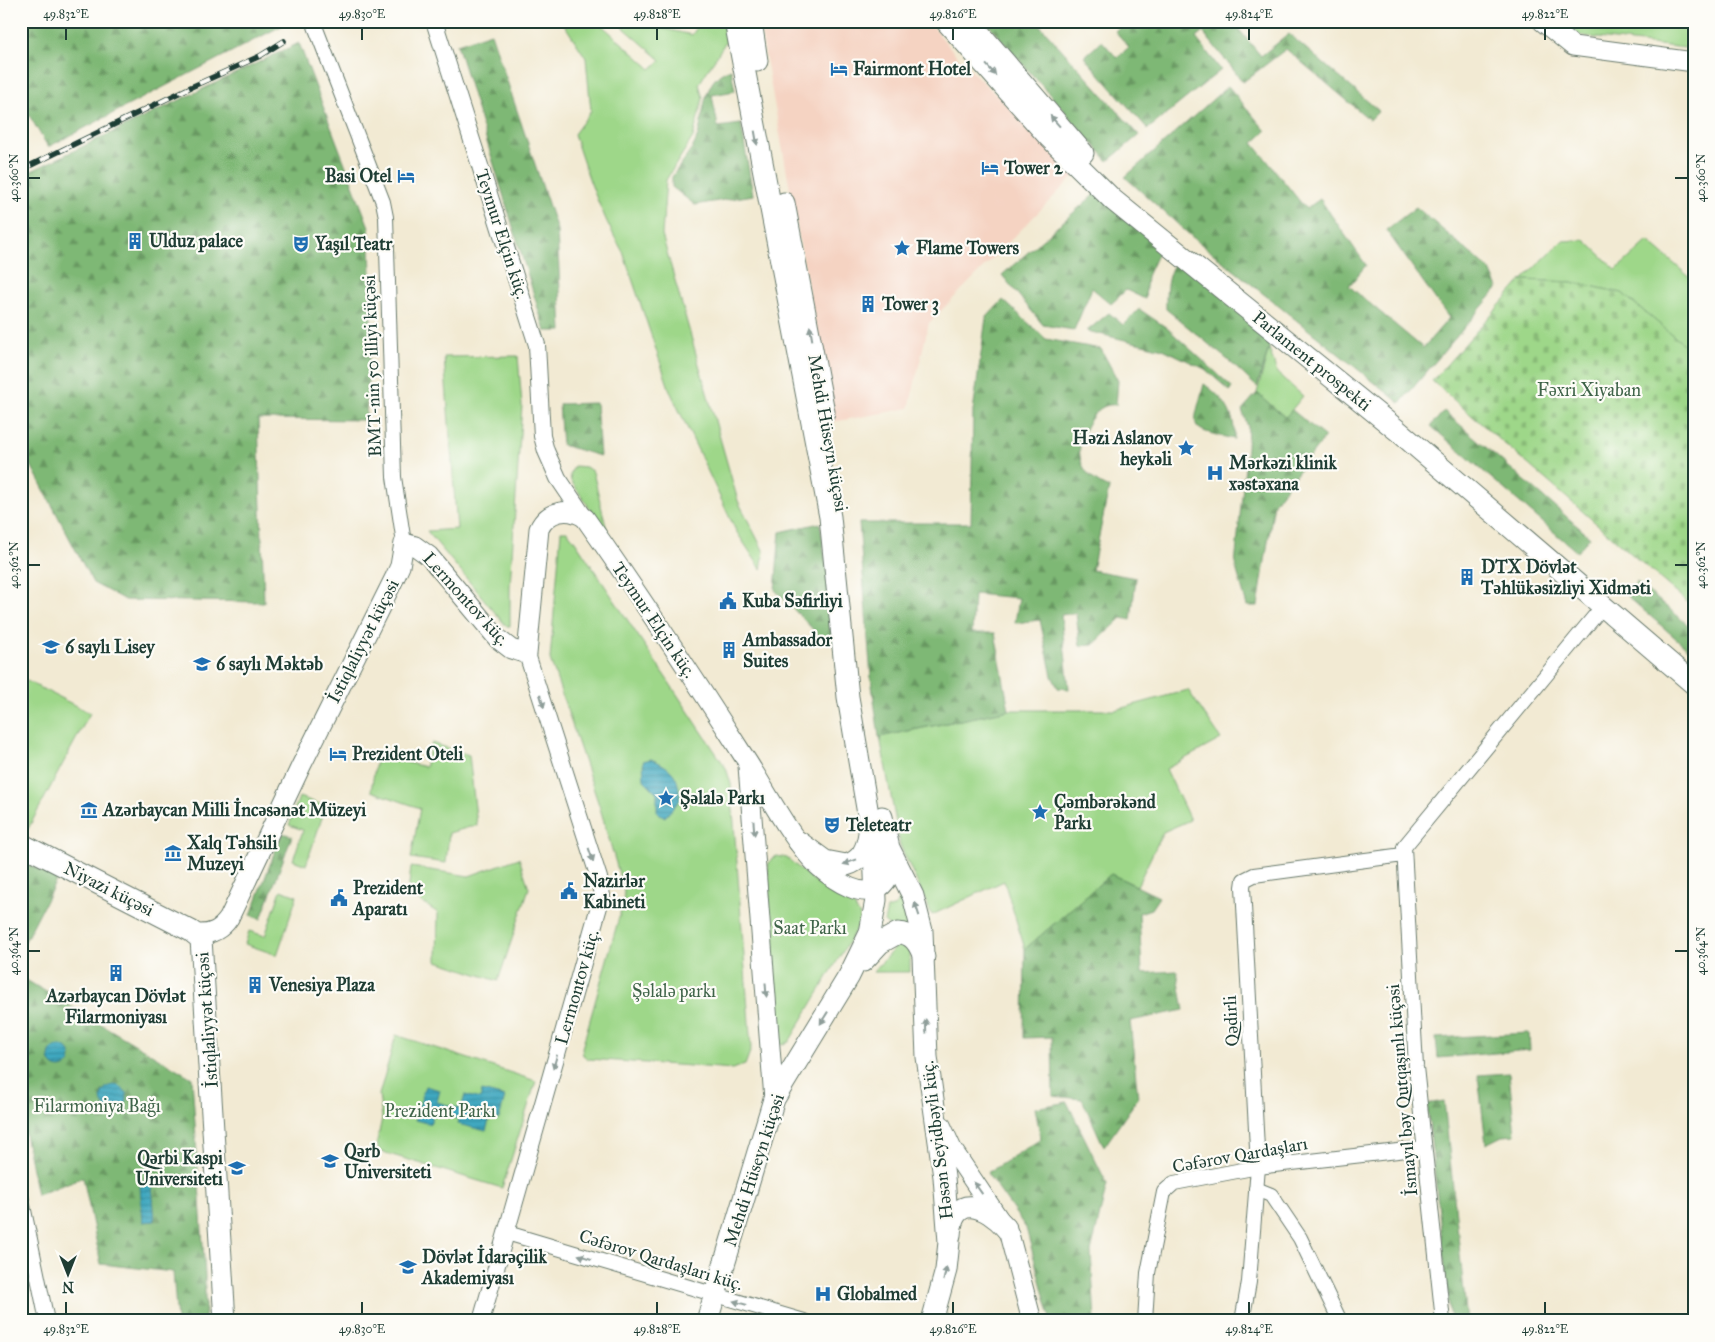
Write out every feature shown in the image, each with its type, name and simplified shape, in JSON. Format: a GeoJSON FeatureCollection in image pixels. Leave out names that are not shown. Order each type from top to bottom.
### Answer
{"type":"FeatureCollection","features":[{"type":"Feature","properties":{"kind":"main road","name":"Mehdi Hüseyn küçəsi"},"geometry":{"type":"LineString","coordinates":[[735,21],[830,517],[848,697],[869,822]]}},
{"type":"Feature","properties":{"kind":"main road","name":"Mehdi Hüseyn küçəsi"},"geometry":{"type":"LineString","coordinates":[[751,21],[843,515],[849,554],[860,696],[889,848],[917,907],[922,931],[924,957]]}},
{"type":"Feature","properties":{"kind":"main road","name":"Parlament prospekti"},"geometry":{"type":"LineString","coordinates":[[946,21],[1049,137],[1113,200],[1397,430],[1694,684]]}},
{"type":"Feature","properties":{"kind":"main road","name":"Parlament prospekti"},"geometry":{"type":"LineString","coordinates":[[969,21],[1076,146],[1111,180],[1195,252],[1475,478],[1694,666]]}},
{"type":"Feature","properties":{"kind":"main road"},"geometry":{"type":"LineString","coordinates":[[1542,21],[1573,46],[1694,62]]}},
{"type":"Feature","properties":{"kind":"main road","name":"Lermontov küç."},"geometry":{"type":"LineString","coordinates":[[404,543],[415,546],[429,556],[502,642],[518,652],[527,654],[539,529],[545,519],[554,513],[568,511],[585,518]]}},
{"type":"Feature","properties":{"kind":"main road","name":"Teymur Elçin küç."},"geometry":{"type":"LineString","coordinates":[[585,518],[748,762]]}},
{"type":"Feature","properties":{"kind":"main road","name":"İstiqlaliyyət küçəsi"},"geometry":{"type":"LineString","coordinates":[[225,1321],[203,949],[202,941],[197,934],[215,931],[223,927],[229,918],[301,766],[395,578],[400,566],[404,543]]}},
{"type":"Feature","properties":{"kind":"main road"},"geometry":{"type":"LineString","coordinates":[[748,762],[799,842],[816,863],[841,883],[857,890],[876,888],[886,882],[890,875],[891,867],[889,848]]}},
{"type":"Feature","properties":{"kind":"main road"},"geometry":{"type":"LineString","coordinates":[[748,762],[774,1099]]}},
{"type":"Feature","properties":{"kind":"main road"},"geometry":{"type":"LineString","coordinates":[[799,842],[825,861],[838,865],[852,864],[861,857],[865,850],[869,822]]}},
{"type":"Feature","properties":{"kind":"main road"},"geometry":{"type":"LineString","coordinates":[[849,976],[870,933],[874,920],[876,888],[869,822]]}},
{"type":"Feature","properties":{"kind":"main road","name":"Niyazi küçəsi"},"geometry":{"type":"LineString","coordinates":[[21,844],[197,934]]}},
{"type":"Feature","properties":{"kind":"main road"},"geometry":{"type":"LineString","coordinates":[[849,976],[880,943],[898,933],[911,936],[918,942],[924,957]]}},
{"type":"Feature","properties":{"kind":"main road","name":"Həsən Seyidbəyli küç."},"geometry":{"type":"LineString","coordinates":[[924,957],[927,1057],[944,1177],[949,1242],[946,1270],[932,1321]]}},
{"type":"Feature","properties":{"kind":"main road","name":"Mehdi Hüseyn küçəsi"},"geometry":{"type":"LineString","coordinates":[[707,1321],[774,1099],[849,976]]}},
{"type":"Feature","properties":{"kind":"main road"},"geometry":{"type":"LineString","coordinates":[[933,1101],[952,1149],[1006,1228],[1016,1252],[1032,1321]]}},
{"type":"Feature","properties":{"kind":"main road"},"geometry":{"type":"LineString","coordinates":[[949,1242],[952,1219],[956,1212],[969,1207],[990,1212],[1006,1228]]}},
{"type":"Feature","properties":{"kind":"street","name":"BMT-nin 50 illiyi küçəsi"},"geometry":{"type":"LineString","coordinates":[[313,21],[383,202],[386,217],[394,477],[404,543]]}},
{"type":"Feature","properties":{"kind":"street","name":"Teymur Elçin küç."},"geometry":{"type":"LineString","coordinates":[[434,21],[537,344],[542,436],[546,451],[558,478],[585,518]]}},
{"type":"Feature","properties":{"kind":"street"},"geometry":{"type":"LineString","coordinates":[[1403,855],[1408,841],[1604,606]]}},
{"type":"Feature","properties":{"kind":"street","name":"Lermontov küç."},"geometry":{"type":"LineString","coordinates":[[481,1321],[602,896],[599,878],[527,654]]}},
{"type":"Feature","properties":{"kind":"street","name":"İsmayıl bəy Qutqaşınlı küçəsi"},"geometry":{"type":"LineString","coordinates":[[1403,855],[1416,1068],[1443,1321]]}},
{"type":"Feature","properties":{"kind":"street","name":"Qədirli"},"geometry":{"type":"LineString","coordinates":[[1242,1321],[1249,1282],[1258,1167],[1244,880],[1254,875],[1403,855]]}},
{"type":"Feature","properties":{"kind":"street","name":"Cəfərov Qardaşları"},"geometry":{"type":"LineString","coordinates":[[1146,1321],[1148,1273],[1164,1192],[1168,1186],[1197,1178],[1258,1167],[1424,1148]]}},
{"type":"Feature","properties":{"kind":"street"},"geometry":{"type":"LineString","coordinates":[[1256,1189],[1271,1195],[1300,1238],[1340,1321]]}},
{"type":"Feature","properties":{"kind":"street"},"geometry":{"type":"LineString","coordinates":[[21,1196],[30,1247],[47,1321]]}},
{"type":"Feature","properties":{"kind":"street","name":"Cəfərov Qardaşları küç."},"geometry":{"type":"LineString","coordinates":[[507,1233],[714,1296],[804,1321]]}},
{"type":"Feature","properties":{"kind":"shaded area","name":"Flame Towers"},"geometry":{"type":"Polygon","coordinates":[[[759,21],[928,21],[962,62],[1077,173],[929,323],[909,408],[833,422],[759,21]]]}},
{"type":"Feature","properties":{"kind":"green space"},"geometry":{"type":"Polygon","coordinates":[[[21,21],[289,22],[48,147],[29,115],[21,119],[21,21]]]}},
{"type":"Feature","properties":{"kind":"green space"},"geometry":{"type":"Polygon","coordinates":[[[562,21],[597,21],[651,69],[661,60],[616,21],[656,21],[661,28],[692,35],[701,21],[726,21],[728,38],[699,84],[703,98],[693,137],[666,180],[662,235],[738,501],[764,552],[761,569],[736,531],[670,391],[623,252],[608,224],[589,180],[574,134],[591,111],[586,58],[562,21]]]}},
{"type":"Feature","properties":{"kind":"green space"},"geometry":{"type":"Polygon","coordinates":[[[985,21],[1036,21],[1139,135],[1108,161],[985,21]]]}},
{"type":"Feature","properties":{"kind":"green space"},"geometry":{"type":"Polygon","coordinates":[[[1127,21],[1232,21],[1261,56],[1289,34],[1379,111],[1370,120],[1286,49],[1243,82],[1203,32],[1196,38],[1221,70],[1148,129],[1084,57],[1102,41],[1117,58],[1129,47],[1115,31],[1127,21]]]}},
{"type":"Feature","properties":{"kind":"green space"},"geometry":{"type":"Polygon","coordinates":[[[1563,21],[1694,21],[1694,49],[1580,36],[1563,21]]]}},
{"type":"Feature","properties":{"kind":"green space"},"geometry":{"type":"Polygon","coordinates":[[[491,33],[557,230],[562,331],[545,331],[457,44],[491,33]]]}},
{"type":"Feature","properties":{"kind":"green space"},"geometry":{"type":"Polygon","coordinates":[[[299,43],[369,227],[372,295],[366,420],[258,419],[264,602],[125,600],[93,583],[21,446],[21,176],[299,43]]]}},
{"type":"Feature","properties":{"kind":"green space"},"geometry":{"type":"Polygon","coordinates":[[[731,69],[735,91],[712,95],[718,127],[741,124],[753,195],[695,205],[672,187],[672,177],[694,145],[708,91],[720,74],[731,69]]]}},
{"type":"Feature","properties":{"kind":"green space"},"geometry":{"type":"Polygon","coordinates":[[[1228,86],[1266,131],[1253,143],[1306,209],[1320,199],[1366,265],[1349,286],[1423,348],[1449,318],[1386,230],[1416,207],[1490,270],[1498,288],[1400,403],[1191,236],[1125,177],[1228,86]]]}},
{"type":"Feature","properties":{"kind":"green space"},"geometry":{"type":"Polygon","coordinates":[[[1097,192],[1160,248],[1147,276],[1145,299],[1126,290],[1111,304],[1092,288],[1074,330],[1043,325],[1002,275],[1097,192]]]}},
{"type":"Feature","properties":{"kind":"green space"},"geometry":{"type":"Polygon","coordinates":[[[1585,240],[1616,270],[1648,241],[1694,281],[1694,353],[1622,293],[1572,282],[1522,280],[1562,241],[1585,240]]]}},
{"type":"Feature","properties":{"kind":"green space"},"geometry":{"type":"Polygon","coordinates":[[[1177,259],[1272,338],[1257,387],[1228,360],[1166,309],[1167,283],[1177,259]]]}},
{"type":"Feature","properties":{"kind":"green space","name":"Fəxri Xiyaban"},"geometry":{"type":"Polygon","coordinates":[[[1522,280],[1572,282],[1622,293],[1694,353],[1694,608],[1432,381],[1522,280]]]}},
{"type":"Feature","properties":{"kind":"green space"},"geometry":{"type":"Polygon","coordinates":[[[1003,300],[1046,339],[1101,349],[1118,381],[1116,405],[1106,406],[1098,410],[1092,417],[1082,435],[1080,454],[1085,470],[1099,483],[1109,488],[1092,570],[1136,578],[1131,620],[1122,618],[1093,645],[1080,646],[1076,613],[1061,615],[1069,689],[1058,688],[1052,676],[1040,620],[1015,623],[1019,598],[974,594],[972,633],[995,633],[1009,710],[879,737],[871,678],[859,523],[971,523],[973,411],[986,318],[1003,300]]]}},
{"type":"Feature","properties":{"kind":"green space"},"geometry":{"type":"Polygon","coordinates":[[[1139,309],[1167,328],[1232,387],[1230,391],[1205,369],[1163,349],[1087,331],[1109,313],[1123,325],[1139,309]]]}},
{"type":"Feature","properties":{"kind":"green space"},"geometry":{"type":"Polygon","coordinates":[[[1269,348],[1277,373],[1303,396],[1285,418],[1257,393],[1269,348]]]}},
{"type":"Feature","properties":{"kind":"green space"},"geometry":{"type":"Polygon","coordinates":[[[518,356],[522,405],[510,586],[510,627],[507,627],[427,531],[457,529],[444,357],[518,356]]]}},
{"type":"Feature","properties":{"kind":"green space"},"geometry":{"type":"Polygon","coordinates":[[[1204,384],[1223,401],[1231,414],[1234,439],[1207,432],[1196,425],[1197,411],[1204,384]]]}},
{"type":"Feature","properties":{"kind":"green space"},"geometry":{"type":"Polygon","coordinates":[[[1257,393],[1285,417],[1292,410],[1325,437],[1274,503],[1258,606],[1247,606],[1235,564],[1248,427],[1242,410],[1257,393]]]}},
{"type":"Feature","properties":{"kind":"green space"},"geometry":{"type":"Polygon","coordinates":[[[596,403],[600,456],[562,445],[559,404],[596,403]]]}},
{"type":"Feature","properties":{"kind":"green space"},"geometry":{"type":"Polygon","coordinates":[[[1444,411],[1590,537],[1577,552],[1431,426],[1444,411]]]}},
{"type":"Feature","properties":{"kind":"green space"},"geometry":{"type":"Polygon","coordinates":[[[574,466],[586,467],[593,472],[608,535],[571,481],[570,475],[574,466]]]}},
{"type":"Feature","properties":{"kind":"green space"},"geometry":{"type":"Polygon","coordinates":[[[820,523],[837,641],[828,645],[775,590],[780,532],[820,523]]]}},
{"type":"Feature","properties":{"kind":"green space","name":"Şəlalə parkı"},"geometry":{"type":"Polygon","coordinates":[[[561,531],[567,531],[575,541],[726,768],[731,784],[751,1049],[745,1065],[732,1069],[588,1059],[583,1055],[582,1048],[623,903],[624,891],[600,808],[550,659],[561,531]]]}},
{"type":"Feature","properties":{"kind":"green space"},"geometry":{"type":"Polygon","coordinates":[[[1637,582],[1694,630],[1694,654],[1626,595],[1637,582]]]}},
{"type":"Feature","properties":{"kind":"green space"},"geometry":{"type":"Polygon","coordinates":[[[21,678],[90,713],[28,829],[21,825],[21,678]]]}},
{"type":"Feature","properties":{"kind":"green space","name":"Çəmbərəkənd Parkı"},"geometry":{"type":"Polygon","coordinates":[[[1188,690],[1221,739],[1166,769],[1190,820],[1163,832],[1137,886],[1111,874],[1025,949],[1004,881],[932,915],[900,845],[880,737],[1009,710],[1115,710],[1188,690]]]}},
{"type":"Feature","properties":{"kind":"green space"},"geometry":{"type":"Polygon","coordinates":[[[432,743],[469,755],[477,825],[449,833],[446,863],[411,858],[420,808],[371,791],[377,755],[425,767],[432,743]]]}},
{"type":"Feature","properties":{"kind":"green space"},"geometry":{"type":"Polygon","coordinates":[[[299,797],[326,806],[306,865],[293,860],[303,830],[289,825],[299,797]]]}},
{"type":"Feature","properties":{"kind":"green space"},"geometry":{"type":"Polygon","coordinates":[[[282,833],[292,836],[261,919],[251,915],[282,833]]]}},
{"type":"Feature","properties":{"kind":"green space","name":"Saat Parkı"},"geometry":{"type":"Polygon","coordinates":[[[777,856],[787,858],[813,880],[854,906],[860,916],[858,926],[789,1042],[779,1045],[774,1038],[768,865],[772,858],[777,856]]]}},
{"type":"Feature","properties":{"kind":"green space"},"geometry":{"type":"Polygon","coordinates":[[[519,858],[529,888],[498,981],[437,961],[438,913],[408,893],[411,867],[469,876],[519,858]]]}},
{"type":"Feature","properties":{"kind":"green space"},"geometry":{"type":"Polygon","coordinates":[[[21,861],[57,879],[21,949],[21,861]]]}},
{"type":"Feature","properties":{"kind":"green space"},"geometry":{"type":"Polygon","coordinates":[[[1111,874],[1159,897],[1151,909],[1139,913],[1142,973],[1177,971],[1184,1010],[1130,1021],[1138,1098],[1104,1147],[1082,1099],[1053,1096],[1052,1037],[1024,1038],[1025,949],[1111,874]]]}},
{"type":"Feature","properties":{"kind":"green space"},"geometry":{"type":"Polygon","coordinates":[[[901,886],[917,932],[891,928],[884,922],[887,909],[896,906],[900,898],[901,886]]]}},
{"type":"Feature","properties":{"kind":"green space"},"geometry":{"type":"Polygon","coordinates":[[[281,890],[297,896],[277,955],[245,944],[249,931],[265,936],[281,890]]]}},
{"type":"Feature","properties":{"kind":"green space"},"geometry":{"type":"Polygon","coordinates":[[[899,943],[906,943],[910,947],[910,972],[873,972],[899,943]]]}},
{"type":"Feature","properties":{"kind":"green space","name":"Filarmoniya Bağı"},"geometry":{"type":"Polygon","coordinates":[[[21,977],[192,1078],[205,1276],[205,1321],[177,1321],[173,1272],[101,1264],[83,1177],[37,1195],[21,1113],[21,977]]]}},
{"type":"Feature","properties":{"kind":"green space"},"geometry":{"type":"Polygon","coordinates":[[[1529,1033],[1530,1050],[1438,1058],[1436,1038],[1529,1033]]]}},
{"type":"Feature","properties":{"kind":"green space","name":"Prezident Parkı"},"geometry":{"type":"Polygon","coordinates":[[[396,1035],[536,1081],[502,1188],[379,1151],[377,1142],[382,1118],[379,1095],[396,1035]]]}},
{"type":"Feature","properties":{"kind":"green space"},"geometry":{"type":"Polygon","coordinates":[[[1509,1073],[1515,1135],[1502,1136],[1486,1144],[1478,1075],[1509,1073]]]}},
{"type":"Feature","properties":{"kind":"green space"},"geometry":{"type":"Polygon","coordinates":[[[1444,1101],[1467,1321],[1451,1321],[1427,1104],[1444,1101]]]}},
{"type":"Feature","properties":{"kind":"green space"},"geometry":{"type":"Polygon","coordinates":[[[1067,1102],[1107,1184],[1091,1252],[1095,1321],[1051,1321],[1026,1228],[987,1173],[1041,1139],[1035,1108],[1067,1102]]]}},
{"type":"Feature","properties":{"kind":"water"},"geometry":{"type":"Polygon","coordinates":[[[651,759],[670,770],[678,785],[680,800],[665,817],[657,812],[657,793],[644,780],[643,761],[651,759]]]}},
{"type":"Feature","properties":{"kind":"water"},"geometry":{"type":"Polygon","coordinates":[[[60,1046],[68,1049],[71,1057],[68,1065],[60,1068],[52,1065],[49,1057],[52,1049],[60,1046]]]}},
{"type":"Feature","properties":{"kind":"water"},"geometry":{"type":"Polygon","coordinates":[[[114,1085],[123,1089],[127,1098],[123,1107],[114,1111],[105,1107],[101,1098],[105,1089],[114,1085]]]}},
{"type":"Feature","properties":{"kind":"water"},"geometry":{"type":"Polygon","coordinates":[[[425,1086],[440,1090],[437,1102],[461,1109],[465,1095],[480,1099],[482,1091],[505,1097],[499,1119],[490,1117],[486,1131],[458,1124],[459,1119],[434,1112],[430,1124],[415,1120],[425,1086]]]}},
{"type":"Feature","properties":{"kind":"water"},"geometry":{"type":"Polygon","coordinates":[[[152,1185],[155,1221],[143,1222],[140,1186],[152,1185]]]}},
{"type":"Feature","properties":{"kind":"railway"},"geometry":{"type":"LineString","coordinates":[[21,170],[191,87],[260,56],[284,41]]}},
{"type":"Feature","properties":{"kind":"place","name":"Fairmont Hotel"},"geometry":{"type":"Point","coordinates":[839,69]}},
{"type":"Feature","properties":{"kind":"place","name":"Tower 2"},"geometry":{"type":"Point","coordinates":[990,168]}},
{"type":"Feature","properties":{"kind":"place","name":"Basi Otel"},"geometry":{"type":"Point","coordinates":[406,176]}},
{"type":"Feature","properties":{"kind":"place","name":"Ulduz palace"},"geometry":{"type":"Point","coordinates":[135,241]}},
{"type":"Feature","properties":{"kind":"place","name":"Yaşıl Teatr"},"geometry":{"type":"Point","coordinates":[301,244]}},
{"type":"Feature","properties":{"kind":"place","name":"Flame Towers"},"geometry":{"type":"Point","coordinates":[902,248]}},
{"type":"Feature","properties":{"kind":"place","name":"Tower 3"},"geometry":{"type":"Point","coordinates":[868,304]}},
{"type":"Feature","properties":{"kind":"place","name":"Həzi Aslanov heykəli"},"geometry":{"type":"Point","coordinates":[1186,448]}},
{"type":"Feature","properties":{"kind":"place","name":"Mərkəzi klinik xəstəxana"},"geometry":{"type":"Point","coordinates":[1215,473]}},
{"type":"Feature","properties":{"kind":"place","name":"DTX Dövlət Təhlükəsizliyi Xidməti"},"geometry":{"type":"Point","coordinates":[1467,577]}},
{"type":"Feature","properties":{"kind":"place","name":"Kuba Səfirliyi"},"geometry":{"type":"Point","coordinates":[728,601]}},
{"type":"Feature","properties":{"kind":"place","name":"6 saylı Lisey"},"geometry":{"type":"Point","coordinates":[51,647]}},
{"type":"Feature","properties":{"kind":"place","name":"Ambassador Suites"},"geometry":{"type":"Point","coordinates":[729,650]}},
{"type":"Feature","properties":{"kind":"place","name":"6 saylı Məktəb"},"geometry":{"type":"Point","coordinates":[202,664]}},
{"type":"Feature","properties":{"kind":"place","name":"Prezident Oteli"},"geometry":{"type":"Point","coordinates":[338,754]}},
{"type":"Feature","properties":{"kind":"place","name":"Şəlalə Parkı"},"geometry":{"type":"Point","coordinates":[666,798]}},
{"type":"Feature","properties":{"kind":"place","name":"Azərbaycan Milli İncəsənət Müzeyi"},"geometry":{"type":"Point","coordinates":[89,810]}},
{"type":"Feature","properties":{"kind":"place","name":"Çəmbərəkənd Parkı"},"geometry":{"type":"Point","coordinates":[1040,812]}},
{"type":"Feature","properties":{"kind":"place","name":"Teleteatr"},"geometry":{"type":"Point","coordinates":[832,825]}},
{"type":"Feature","properties":{"kind":"place","name":"Xalq Təhsili Muzeyi"},"geometry":{"type":"Point","coordinates":[173,853]}},
{"type":"Feature","properties":{"kind":"place","name":"Nazirlər Kabineti"},"geometry":{"type":"Point","coordinates":[569,891]}},
{"type":"Feature","properties":{"kind":"place","name":"Prezident Aparatı"},"geometry":{"type":"Point","coordinates":[339,898]}},
{"type":"Feature","properties":{"kind":"place","name":"Azərbaycan Dövlət Filarmoniyası"},"geometry":{"type":"Point","coordinates":[116,973]}},
{"type":"Feature","properties":{"kind":"place","name":"Venesiya Plaza"},"geometry":{"type":"Point","coordinates":[255,985]}},
{"type":"Feature","properties":{"kind":"place","name":"Qərb Universiteti"},"geometry":{"type":"Point","coordinates":[330,1161]}},
{"type":"Feature","properties":{"kind":"place","name":"Qərbi Kaspi Universiteti"},"geometry":{"type":"Point","coordinates":[237,1168]}},
{"type":"Feature","properties":{"kind":"place","name":"Dövlət İdarəçilik Akademiyası"},"geometry":{"type":"Point","coordinates":[408,1267]}},
{"type":"Feature","properties":{"kind":"place","name":"Globalmed"},"geometry":{"type":"Point","coordinates":[823,1294]}}]}
